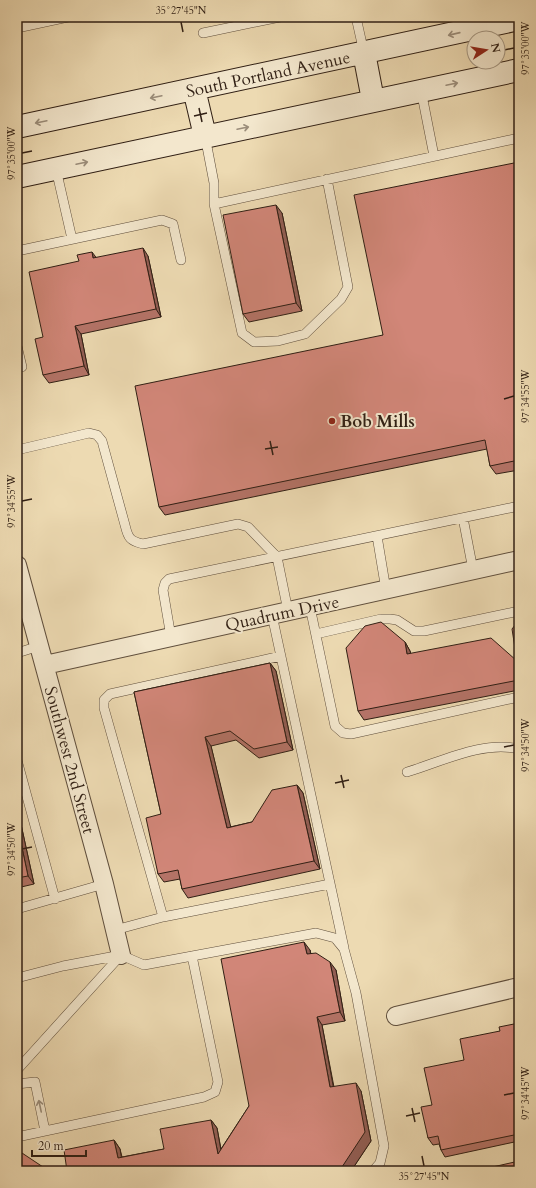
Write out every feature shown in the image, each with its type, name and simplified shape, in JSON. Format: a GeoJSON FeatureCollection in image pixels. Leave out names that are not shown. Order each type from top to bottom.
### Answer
{"type":"FeatureCollection","features":[{"type":"Feature","properties":{"kind":"main road","name":"South Portland Avenue"},"geometry":{"type":"LineString","coordinates":[[17,127],[364,54],[519,19]]}},
{"type":"Feature","properties":{"kind":"main road"},"geometry":{"type":"LineString","coordinates":[[364,54],[373,100]]}},
{"type":"Feature","properties":{"kind":"main road"},"geometry":{"type":"LineString","coordinates":[[17,177],[519,70]]}},
{"type":"Feature","properties":{"kind":"main road"},"geometry":{"type":"LineString","coordinates":[[194,89],[205,136]]}},
{"type":"Feature","properties":{"kind":"street","name":"Quadrum Drive"},"geometry":{"type":"LineString","coordinates":[[45,665],[519,560]]}},
{"type":"Feature","properties":{"kind":"street","name":"Southwest 2nd Street"},"geometry":{"type":"LineString","coordinates":[[17,565],[104,884],[121,955]]}},
{"type":"Feature","properties":{"kind":"street"},"geometry":{"type":"LineString","coordinates":[[396,1016],[519,987]]}},
{"type":"Feature","properties":{"kind":"lane"},"geometry":{"type":"LineString","coordinates":[[17,28],[68,17]]}},
{"type":"Feature","properties":{"kind":"lane"},"geometry":{"type":"LineString","coordinates":[[203,33],[280,17]]}},
{"type":"Feature","properties":{"kind":"lane"},"geometry":{"type":"LineString","coordinates":[[356,17],[364,54]]}},
{"type":"Feature","properties":{"kind":"lane"},"geometry":{"type":"LineString","coordinates":[[421,90],[434,156]]}},
{"type":"Feature","properties":{"kind":"lane"},"geometry":{"type":"LineString","coordinates":[[205,136],[214,183],[214,204],[242,333],[254,342],[278,341],[305,334],[341,299],[348,287],[327,179]]}},
{"type":"Feature","properties":{"kind":"lane"},"geometry":{"type":"LineString","coordinates":[[214,204],[519,138]]}},
{"type":"Feature","properties":{"kind":"lane"},"geometry":{"type":"LineString","coordinates":[[56,168],[72,239]]}},
{"type":"Feature","properties":{"kind":"lane"},"geometry":{"type":"LineString","coordinates":[[17,251],[162,220],[173,224],[181,260]]}},
{"type":"Feature","properties":{"kind":"lane"},"geometry":{"type":"LineString","coordinates":[[17,346],[22,367]]}},
{"type":"Feature","properties":{"kind":"lane"},"geometry":{"type":"LineString","coordinates":[[17,450],[90,433],[97,435],[102,441],[130,538],[143,544],[238,524],[248,527],[277,557],[281,656],[344,949],[356,993],[384,1146],[380,1163],[373,1171]]}},
{"type":"Feature","properties":{"kind":"lane"},"geometry":{"type":"LineString","coordinates":[[172,637],[163,590],[165,583],[169,579],[519,506]]}},
{"type":"Feature","properties":{"kind":"lane"},"geometry":{"type":"LineString","coordinates":[[463,518],[473,570]]}},
{"type":"Feature","properties":{"kind":"lane"},"geometry":{"type":"LineString","coordinates":[[376,536],[386,590]]}},
{"type":"Feature","properties":{"kind":"lane"},"geometry":{"type":"LineString","coordinates":[[310,606],[335,726],[343,733],[351,734],[519,697]]}},
{"type":"Feature","properties":{"kind":"lane"},"geometry":{"type":"LineString","coordinates":[[316,634],[380,619],[397,620],[414,631],[424,631],[519,611]]}},
{"type":"Feature","properties":{"kind":"lane"},"geometry":{"type":"LineString","coordinates":[[17,653],[39,646]]}},
{"type":"Feature","properties":{"kind":"lane"},"geometry":{"type":"LineString","coordinates":[[162,917],[104,708],[104,700],[110,694],[281,656]]}},
{"type":"Feature","properties":{"kind":"lane"},"geometry":{"type":"LineString","coordinates":[[407,772],[479,749],[512,748],[519,750]]}},
{"type":"Feature","properties":{"kind":"lane"},"geometry":{"type":"LineString","coordinates":[[17,760],[55,899]]}},
{"type":"Feature","properties":{"kind":"lane"},"geometry":{"type":"LineString","coordinates":[[17,909],[104,884]]}},
{"type":"Feature","properties":{"kind":"lane"},"geometry":{"type":"LineString","coordinates":[[115,930],[162,917],[330,884]]}},
{"type":"Feature","properties":{"kind":"lane"},"geometry":{"type":"LineString","coordinates":[[17,978],[63,966],[121,955],[144,965],[316,933],[334,938],[344,949]]}},
{"type":"Feature","properties":{"kind":"lane"},"geometry":{"type":"LineString","coordinates":[[17,1070],[121,955]]}},
{"type":"Feature","properties":{"kind":"lane"},"geometry":{"type":"LineString","coordinates":[[17,1136],[204,1097],[215,1092],[218,1082],[192,956]]}},
{"type":"Feature","properties":{"kind":"lane"},"geometry":{"type":"LineString","coordinates":[[17,1084],[34,1082],[45,1131]]}},
{"type":"Feature","properties":{"kind":"building","name":"Bob Mills"},"geometry":{"type":"Polygon","coordinates":[[[519,162],[519,460],[490,466],[485,440],[159,507],[135,386],[383,335],[354,195],[519,162]]]}},
{"type":"Feature","properties":{"kind":"building"},"geometry":{"type":"Polygon","coordinates":[[[276,205],[296,303],[243,314],[223,215],[276,205]]]}},
{"type":"Feature","properties":{"kind":"building"},"geometry":{"type":"Polygon","coordinates":[[[143,248],[156,309],[75,326],[84,366],[43,375],[35,339],[43,337],[29,272],[79,261],[77,255],[92,252],[93,258],[143,248]]]}},
{"type":"Feature","properties":{"kind":"building"},"geometry":{"type":"Polygon","coordinates":[[[519,620],[519,680],[358,711],[346,648],[365,626],[381,622],[405,642],[407,654],[491,638],[517,661],[512,629],[519,620]]]}},
{"type":"Feature","properties":{"kind":"building"},"geometry":{"type":"Polygon","coordinates":[[[270,663],[287,742],[254,749],[230,731],[205,737],[227,828],[252,822],[272,790],[297,785],[314,861],[182,889],[178,870],[158,874],[146,818],[161,814],[134,692],[270,663]]]}},
{"type":"Feature","properties":{"kind":"building"},"geometry":{"type":"Polygon","coordinates":[[[17,824],[28,876],[17,878],[17,824]]]}},
{"type":"Feature","properties":{"kind":"building"},"geometry":{"type":"Polygon","coordinates":[[[304,942],[307,954],[316,953],[330,962],[340,1012],[317,1017],[330,1087],[356,1083],[365,1132],[342,1167],[319,1171],[67,1171],[64,1150],[114,1140],[118,1158],[164,1149],[160,1129],[211,1120],[218,1154],[249,1106],[221,959],[304,942]]]}},
{"type":"Feature","properties":{"kind":"building"},"geometry":{"type":"Polygon","coordinates":[[[519,1023],[519,1134],[441,1150],[438,1136],[428,1138],[421,1107],[432,1105],[424,1068],[464,1060],[460,1039],[500,1031],[499,1027],[519,1023]]]}},
{"type":"Feature","properties":{"kind":"building"},"geometry":{"type":"Polygon","coordinates":[[[22,1153],[49,1171],[17,1171],[17,1154],[22,1153]]]}},
{"type":"Feature","properties":{"kind":"building"},"geometry":{"type":"Polygon","coordinates":[[[519,1161],[519,1171],[475,1171],[519,1161]]]}},
{"type":"Feature","properties":{"kind":"place","name":"Bob Mills"},"geometry":{"type":"Point","coordinates":[332,421]}}]}
